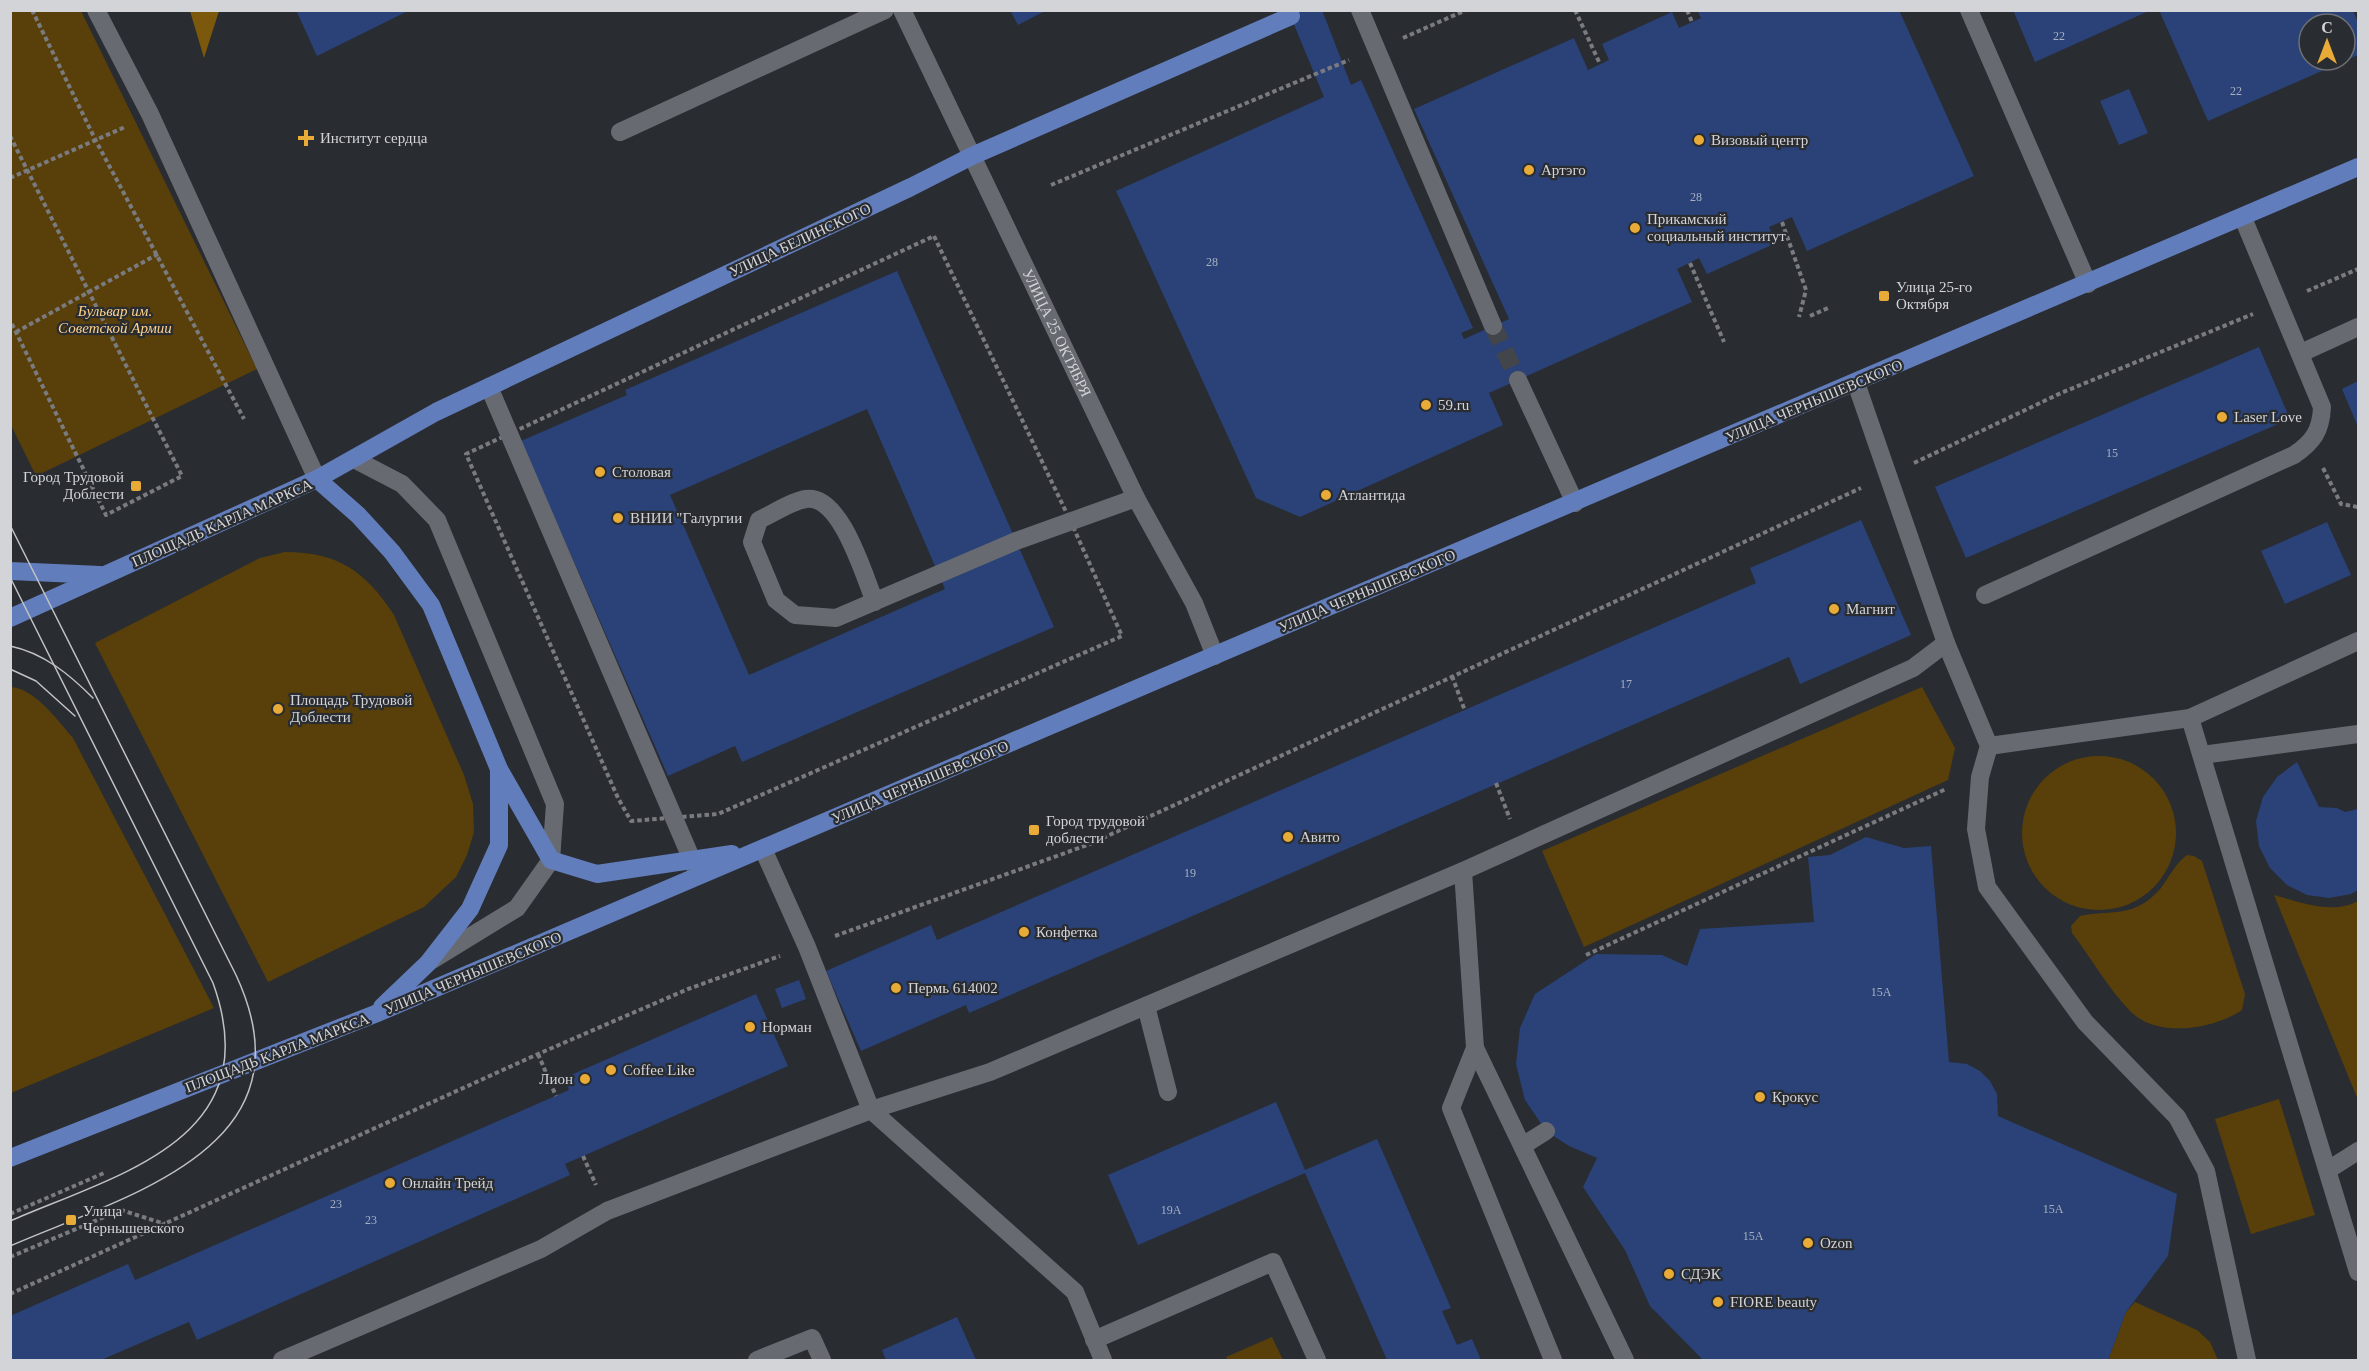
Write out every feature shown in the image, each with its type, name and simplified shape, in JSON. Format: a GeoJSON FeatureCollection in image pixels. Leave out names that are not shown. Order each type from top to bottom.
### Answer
{"type":"FeatureCollection","features":[{"type":"Feature","properties":{"kind":"main road","name":"УЛИЦА БЕЛИНСКОГО"},"geometry":{"type":"LineString","coordinates":[[317,479],[436,412],[972,156],[1291,16]]}},
{"type":"Feature","properties":{"kind":"main road","name":"УЛИЦА ЧЕРНЫШЕВСКОГО"},"geometry":{"type":"LineString","coordinates":[[375,1014],[695,868],[763,849],[2358,167]]}},
{"type":"Feature","properties":{"kind":"main road","name":"ПЛОЩАДЬ КАРЛА МАРКСА"},"geometry":{"type":"LineString","coordinates":[[10,618],[317,479],[358,515],[392,552],[431,605],[499,769],[499,845],[470,909],[428,963],[375,1014],[10,1158]]}},
{"type":"Feature","properties":{"kind":"main road"},"geometry":{"type":"LineString","coordinates":[[10,571],[105,575]]}},
{"type":"Feature","properties":{"kind":"main road"},"geometry":{"type":"LineString","coordinates":[[499,769],[551,860],[597,874],[695,868]]}},
{"type":"Feature","properties":{"kind":"street"},"geometry":{"type":"LineString","coordinates":[[96,10],[150,114],[317,479]]}},
{"type":"Feature","properties":{"kind":"street"},"geometry":{"type":"LineString","coordinates":[[620,132],[885,10]]}},
{"type":"Feature","properties":{"kind":"street","name":"УЛИЦА 25 ОКТЯБРЯ"},"geometry":{"type":"LineString","coordinates":[[902,10],[1136,498],[1194,603],[1215,656]]}},
{"type":"Feature","properties":{"kind":"street"},"geometry":{"type":"LineString","coordinates":[[1360,10],[1493,326]]}},
{"type":"Feature","properties":{"kind":"street"},"geometry":{"type":"LineString","coordinates":[[1969,10],[2088,284]]}},
{"type":"Feature","properties":{"kind":"street"},"geometry":{"type":"LineString","coordinates":[[1985,595],[2294,455],[2311,443],[2321,425],[2322,407],[2243,218]]}},
{"type":"Feature","properties":{"kind":"street"},"geometry":{"type":"LineString","coordinates":[[2301,353],[2358,327]]}},
{"type":"Feature","properties":{"kind":"street"},"geometry":{"type":"LineString","coordinates":[[1518,380],[1575,503]]}},
{"type":"Feature","properties":{"kind":"street"},"geometry":{"type":"LineString","coordinates":[[1856,383],[1946,643],[1989,746],[1980,777],[1976,829],[1987,887],[2085,1022],[2177,1117],[2206,1171],[2247,1360]]}},
{"type":"Feature","properties":{"kind":"street"},"geometry":{"type":"LineString","coordinates":[[489,387],[695,868]]}},
{"type":"Feature","properties":{"kind":"street"},"geometry":{"type":"LineString","coordinates":[[354,459],[402,484],[437,520],[555,804],[551,860],[517,908],[428,963]]}},
{"type":"Feature","properties":{"kind":"street"},"geometry":{"type":"LineString","coordinates":[[875,602],[839,517],[825,503],[807,498],[759,520],[752,542],[776,600],[795,615],[836,618],[875,602],[1016,541],[1136,498]]}},
{"type":"Feature","properties":{"kind":"street"},"geometry":{"type":"LineString","coordinates":[[1989,746],[2190,718],[2358,641]]}},
{"type":"Feature","properties":{"kind":"street"},"geometry":{"type":"LineString","coordinates":[[282,1360],[541,1249],[607,1211],[871,1110],[990,1072],[1463,872],[1913,668],[1946,643]]}},
{"type":"Feature","properties":{"kind":"street"},"geometry":{"type":"LineString","coordinates":[[2190,718],[2358,1272]]}},
{"type":"Feature","properties":{"kind":"street"},"geometry":{"type":"LineString","coordinates":[[2202,755],[2358,734]]}},
{"type":"Feature","properties":{"kind":"street"},"geometry":{"type":"LineString","coordinates":[[763,849],[807,947],[871,1110],[1075,1292],[1103,1360]]}},
{"type":"Feature","properties":{"kind":"street"},"geometry":{"type":"LineString","coordinates":[[1463,872],[1475,1048],[1524,1145],[1625,1360]]}},
{"type":"Feature","properties":{"kind":"street"},"geometry":{"type":"LineString","coordinates":[[1146,1006],[1168,1092]]}},
{"type":"Feature","properties":{"kind":"street"},"geometry":{"type":"LineString","coordinates":[[1475,1048],[1451,1108],[1553,1360]]}},
{"type":"Feature","properties":{"kind":"street"},"geometry":{"type":"LineString","coordinates":[[1524,1145],[1546,1131]]}},
{"type":"Feature","properties":{"kind":"street"},"geometry":{"type":"LineString","coordinates":[[2328,1170],[2358,1151]]}},
{"type":"Feature","properties":{"kind":"street"},"geometry":{"type":"LineString","coordinates":[[1094,1340],[1274,1262],[1317,1360]]}},
{"type":"Feature","properties":{"kind":"street"},"geometry":{"type":"LineString","coordinates":[[757,1360],[812,1338],[822,1360]]}},
{"type":"Feature","properties":{"kind":"path"},"geometry":{"type":"LineString","coordinates":[[32,10],[96,141],[244,419]]}},
{"type":"Feature","properties":{"kind":"path"},"geometry":{"type":"LineString","coordinates":[[1051,184],[1466,10]]}},
{"type":"Feature","properties":{"kind":"path"},"geometry":{"type":"LineString","coordinates":[[1575,10],[1600,64]]}},
{"type":"Feature","properties":{"kind":"path"},"geometry":{"type":"LineString","coordinates":[[1687,10],[1692,22]]}},
{"type":"Feature","properties":{"kind":"path"},"geometry":{"type":"LineString","coordinates":[[10,178],[26,169],[96,141],[150,114]]}},
{"type":"Feature","properties":{"kind":"path"},"geometry":{"type":"LineString","coordinates":[[10,136],[183,476],[106,515],[10,320]]}},
{"type":"Feature","properties":{"kind":"path"},"geometry":{"type":"LineString","coordinates":[[1782,222],[1806,290],[1798,317]]}},
{"type":"Feature","properties":{"kind":"path"},"geometry":{"type":"LineString","coordinates":[[631,821],[618,798],[466,454],[934,236]]}},
{"type":"Feature","properties":{"kind":"path"},"geometry":{"type":"LineString","coordinates":[[16,332],[89,294],[158,254]]}},
{"type":"Feature","properties":{"kind":"path"},"geometry":{"type":"LineString","coordinates":[[1690,263],[1724,342]]}},
{"type":"Feature","properties":{"kind":"path"},"geometry":{"type":"LineString","coordinates":[[10,1294],[538,1054],[688,989],[1090,844],[2061,393],[2358,269]]}},
{"type":"Feature","properties":{"kind":"path"},"geometry":{"type":"LineString","coordinates":[[1810,316],[1828,308]]}},
{"type":"Feature","properties":{"kind":"path"},"geometry":{"type":"LineString","coordinates":[[2311,443],[2341,504],[2358,507]]}},
{"type":"Feature","properties":{"kind":"path"},"geometry":{"type":"LineString","coordinates":[[1452,676],[1464,711]]}},
{"type":"Feature","properties":{"kind":"path"},"geometry":{"type":"LineString","coordinates":[[1496,783],[1521,845]]}},
{"type":"Feature","properties":{"kind":"path"},"geometry":{"type":"LineString","coordinates":[[1586,955],[1946,789]]}},
{"type":"Feature","properties":{"kind":"path"},"geometry":{"type":"LineString","coordinates":[[538,1054],[556,1096]]}},
{"type":"Feature","properties":{"kind":"path"},"geometry":{"type":"LineString","coordinates":[[10,1214],[104,1173]]}},
{"type":"Feature","properties":{"kind":"path"},"geometry":{"type":"LineString","coordinates":[[10,1257],[121,1210],[165,1224]]}},
{"type":"Feature","properties":{"kind":"green space","name":"Бульвар им. Советской Армии"},"geometry":{"type":"Polygon","coordinates":[[[10,11],[81,11],[257,369],[36,476],[10,423],[10,11]]]}},
{"type":"Feature","properties":{"kind":"green space"},"geometry":{"type":"Polygon","coordinates":[[[285,552],[320,556],[348,567],[372,587],[394,615],[464,775],[473,804],[474,832],[467,855],[456,877],[424,907],[268,982],[95,643],[260,558],[285,552]]]}},
{"type":"Feature","properties":{"kind":"green space"},"geometry":{"type":"Polygon","coordinates":[[[10,687],[28,693],[37,699],[73,738],[214,1008],[11,1093],[10,687]]]}},
{"type":"Feature","properties":{"kind":"green space"},"geometry":{"type":"Polygon","coordinates":[[[1922,687],[1955,748],[1948,780],[1584,947],[1542,851],[1922,687]]]}},
{"type":"Feature","properties":{"kind":"green space"},"geometry":{"type":"Polygon","coordinates":[[[2099,756],[2114,757],[2128,762],[2142,769],[2153,779],[2163,790],[2170,804],[2175,818],[2175,848],[2170,862],[2163,876],[2153,887],[2142,897],[2128,904],[2114,909],[2099,910],[2084,909],[2070,904],[2056,897],[2045,887],[2035,876],[2028,862],[2023,848],[2022,833],[2023,818],[2028,804],[2035,790],[2045,779],[2056,769],[2070,762],[2084,757],[2099,756]]]}},
{"type":"Feature","properties":{"kind":"green space"},"geometry":{"type":"Polygon","coordinates":[[[2187,855],[2202,861],[2245,994],[2242,1010],[2230,1017],[2201,1026],[2170,1028],[2141,1020],[2130,1011],[2072,933],[2071,926],[2080,916],[2123,911],[2142,904],[2161,888],[2176,866],[2187,855]]]}},
{"type":"Feature","properties":{"kind":"green space"},"geometry":{"type":"Polygon","coordinates":[[[2274,895],[2305,904],[2327,907],[2338,907],[2358,901],[2358,1100],[2274,895]]]}},
{"type":"Feature","properties":{"kind":"green space"},"geometry":{"type":"Polygon","coordinates":[[[2279,1099],[2315,1215],[2251,1234],[2215,1119],[2279,1099]]]}},
{"type":"Feature","properties":{"kind":"green space"},"geometry":{"type":"Polygon","coordinates":[[[2135,1302],[2197,1330],[2210,1342],[2218,1360],[2108,1360],[2126,1312],[2135,1302]]]}},
{"type":"Feature","properties":{"kind":"green space"},"geometry":{"type":"Polygon","coordinates":[[[1272,1337],[1283,1360],[1228,1360],[1226,1357],[1272,1337]]]}},
{"type":"Feature","properties":{"kind":"shaded area"},"geometry":{"type":"Polygon","coordinates":[[[190,11],[219,11],[204,58],[190,11]]]}},
{"type":"Feature","properties":{"kind":"building"},"geometry":{"type":"Polygon","coordinates":[[[296,10],[410,10],[317,56],[296,10]]]}},
{"type":"Feature","properties":{"kind":"building"},"geometry":{"type":"Polygon","coordinates":[[[1010,10],[1047,10],[1018,25],[1010,10]]]}},
{"type":"Feature","properties":{"kind":"building"},"geometry":{"type":"Polygon","coordinates":[[[1288,10],[1322,10],[1351,85],[1361,80],[1473,328],[1461,333],[1464,339],[1509,319],[1414,109],[1574,38],[1588,70],[1609,60],[1602,44],[1672,12],[1679,28],[1701,18],[1697,10],[1899,10],[1974,176],[1807,251],[1792,217],[1769,227],[1776,243],[1707,274],[1699,258],[1677,269],[1692,302],[1489,393],[1503,425],[1300,517],[1256,498],[1116,191],[1324,97],[1288,10]]]}},
{"type":"Feature","properties":{"kind":"building"},"geometry":{"type":"Polygon","coordinates":[[[2013,10],[2151,10],[2035,62],[2013,10]]]}},
{"type":"Feature","properties":{"kind":"building"},"geometry":{"type":"Polygon","coordinates":[[[2159,10],[2353,10],[2354,12],[2297,12],[2297,72],[2319,72],[2208,121],[2159,10]]]}},
{"type":"Feature","properties":{"kind":"building"},"geometry":{"type":"Polygon","coordinates":[[[2357,20],[2358,23],[2357,55],[2357,20]]]}},
{"type":"Feature","properties":{"kind":"building"},"geometry":{"type":"Polygon","coordinates":[[[2129,89],[2148,133],[2119,145],[2100,101],[2129,89]]]}},
{"type":"Feature","properties":{"kind":"building","name":"ВНИИ \"Галургии"},"geometry":{"type":"Polygon","coordinates":[[[897,271],[1054,627],[742,762],[735,746],[668,776],[521,441],[627,395],[625,390],[897,271]],[[867,409],[670,495],[749,675],[945,589],[867,409]]]}},
{"type":"Feature","properties":{"kind":"building"},"geometry":{"type":"Polygon","coordinates":[[[2259,347],[2290,419],[1966,558],[1935,487],[2259,347]]]}},
{"type":"Feature","properties":{"kind":"building"},"geometry":{"type":"Polygon","coordinates":[[[2358,381],[2358,427],[2342,389],[2358,381]]]}},
{"type":"Feature","properties":{"kind":"building"},"geometry":{"type":"Polygon","coordinates":[[[1861,520],[1911,635],[1800,684],[1789,657],[969,1013],[966,1005],[861,1051],[826,971],[931,925],[937,940],[1756,583],[1750,568],[1861,520]]]}},
{"type":"Feature","properties":{"kind":"building"},"geometry":{"type":"Polygon","coordinates":[[[2327,522],[2351,575],[2285,604],[2261,551],[2327,522]]]}},
{"type":"Feature","properties":{"kind":"building"},"geometry":{"type":"Polygon","coordinates":[[[2297,762],[2319,807],[2337,808],[2345,812],[2358,809],[2358,890],[2351,894],[2329,898],[2307,895],[2287,885],[2270,868],[2259,846],[2256,821],[2263,797],[2277,777],[2297,762]]]}},
{"type":"Feature","properties":{"kind":"building","name":"Крокус"},"geometry":{"type":"Polygon","coordinates":[[[1866,837],[1904,848],[1931,846],[1949,1062],[1967,1064],[1980,1071],[1990,1081],[1997,1094],[1998,1116],[2177,1194],[2168,1256],[2126,1312],[2108,1360],[1703,1360],[1650,1306],[1625,1250],[1583,1187],[1597,1158],[1569,1146],[1546,1131],[1525,1100],[1516,1064],[1520,1028],[1535,994],[1596,954],[1662,955],[1687,966],[1700,929],[1814,922],[1808,857],[1830,855],[1866,837]]]}},
{"type":"Feature","properties":{"kind":"building"},"geometry":{"type":"Polygon","coordinates":[[[799,980],[806,999],[782,1008],[775,989],[799,980]]]}},
{"type":"Feature","properties":{"kind":"building"},"geometry":{"type":"Polygon","coordinates":[[[756,994],[788,1066],[565,1164],[570,1175],[197,1340],[189,1322],[101,1360],[10,1360],[10,1316],[128,1264],[135,1280],[149,1274],[569,1090],[564,1078],[756,994]]]}},
{"type":"Feature","properties":{"kind":"building"},"geometry":{"type":"Polygon","coordinates":[[[1276,1102],[1305,1170],[1377,1139],[1451,1308],[1442,1311],[1457,1345],[1472,1339],[1481,1360],[1387,1360],[1305,1173],[1138,1245],[1108,1175],[1276,1102]]]}},
{"type":"Feature","properties":{"kind":"building"},"geometry":{"type":"Polygon","coordinates":[[[957,1317],[976,1360],[886,1360],[882,1350],[957,1317]]]}},
{"type":"Feature","properties":{"kind":"tunnel"},"geometry":{"type":"LineString","coordinates":[[1493,326],[1518,380]]}},
{"type":"Feature","properties":{"kind":"tram line"},"geometry":{"type":"LineString","coordinates":[[10,525],[236,975],[254,1034],[251,1083],[231,1123],[198,1156],[155,1183],[107,1206],[10,1246]]}},
{"type":"Feature","properties":{"kind":"tram line"},"geometry":{"type":"LineString","coordinates":[[10,577],[213,983],[225,1036],[221,1079],[203,1114],[174,1142],[138,1166],[10,1221]]}},
{"type":"Feature","properties":{"kind":"tram line"},"geometry":{"type":"LineString","coordinates":[[10,646],[45,659],[75,681],[93,698]]}},
{"type":"Feature","properties":{"kind":"tram line"},"geometry":{"type":"LineString","coordinates":[[10,669],[36,681],[75,716]]}},
{"type":"Feature","properties":{"kind":"place","name":"Институт сердца"},"geometry":{"type":"Point","coordinates":[306,138]}},
{"type":"Feature","properties":{"kind":"place","name":"Визовый центр"},"geometry":{"type":"Point","coordinates":[1699,140]}},
{"type":"Feature","properties":{"kind":"place","name":"Артэго"},"geometry":{"type":"Point","coordinates":[1529,170]}},
{"type":"Feature","properties":{"kind":"place","name":"Прикамский социальный институт"},"geometry":{"type":"Point","coordinates":[1635,228]}},
{"type":"Feature","properties":{"kind":"place","name":"Улица 25-го Октября"},"geometry":{"type":"Point","coordinates":[1884,296]}},
{"type":"Feature","properties":{"kind":"place","name":"59.ru"},"geometry":{"type":"Point","coordinates":[1426,405]}},
{"type":"Feature","properties":{"kind":"place","name":"Laser Love"},"geometry":{"type":"Point","coordinates":[2222,417]}},
{"type":"Feature","properties":{"kind":"place","name":"Столовая"},"geometry":{"type":"Point","coordinates":[600,472]}},
{"type":"Feature","properties":{"kind":"place","name":"Город Трудовой Доблести"},"geometry":{"type":"Point","coordinates":[136,486]}},
{"type":"Feature","properties":{"kind":"place","name":"Атлантида"},"geometry":{"type":"Point","coordinates":[1326,495]}},
{"type":"Feature","properties":{"kind":"place","name":"ВНИИ \"Галургии"},"geometry":{"type":"Point","coordinates":[618,518]}},
{"type":"Feature","properties":{"kind":"place","name":"Магнит"},"geometry":{"type":"Point","coordinates":[1834,609]}},
{"type":"Feature","properties":{"kind":"place","name":"Площадь Трудовой Доблести"},"geometry":{"type":"Point","coordinates":[278,709]}},
{"type":"Feature","properties":{"kind":"place","name":"Город трудовой доблести"},"geometry":{"type":"Point","coordinates":[1034,830]}},
{"type":"Feature","properties":{"kind":"place","name":"Авито"},"geometry":{"type":"Point","coordinates":[1288,837]}},
{"type":"Feature","properties":{"kind":"place","name":"Конфетка"},"geometry":{"type":"Point","coordinates":[1024,932]}},
{"type":"Feature","properties":{"kind":"place","name":"Пермь 614002"},"geometry":{"type":"Point","coordinates":[896,988]}},
{"type":"Feature","properties":{"kind":"place","name":"Норман"},"geometry":{"type":"Point","coordinates":[750,1027]}},
{"type":"Feature","properties":{"kind":"place","name":"Coffee Like"},"geometry":{"type":"Point","coordinates":[611,1070]}},
{"type":"Feature","properties":{"kind":"place","name":"Лион"},"geometry":{"type":"Point","coordinates":[585,1079]}},
{"type":"Feature","properties":{"kind":"place","name":"Крокус"},"geometry":{"type":"Point","coordinates":[1760,1097]}},
{"type":"Feature","properties":{"kind":"place","name":"Онлайн Трейд"},"geometry":{"type":"Point","coordinates":[390,1183]}},
{"type":"Feature","properties":{"kind":"place","name":"Улица Чернышевского"},"geometry":{"type":"Point","coordinates":[71,1220]}},
{"type":"Feature","properties":{"kind":"place","name":"Ozon"},"geometry":{"type":"Point","coordinates":[1808,1243]}},
{"type":"Feature","properties":{"kind":"place","name":"СДЭК"},"geometry":{"type":"Point","coordinates":[1669,1274]}},
{"type":"Feature","properties":{"kind":"place","name":"FIORE beauty"},"geometry":{"type":"Point","coordinates":[1718,1302]}}]}
